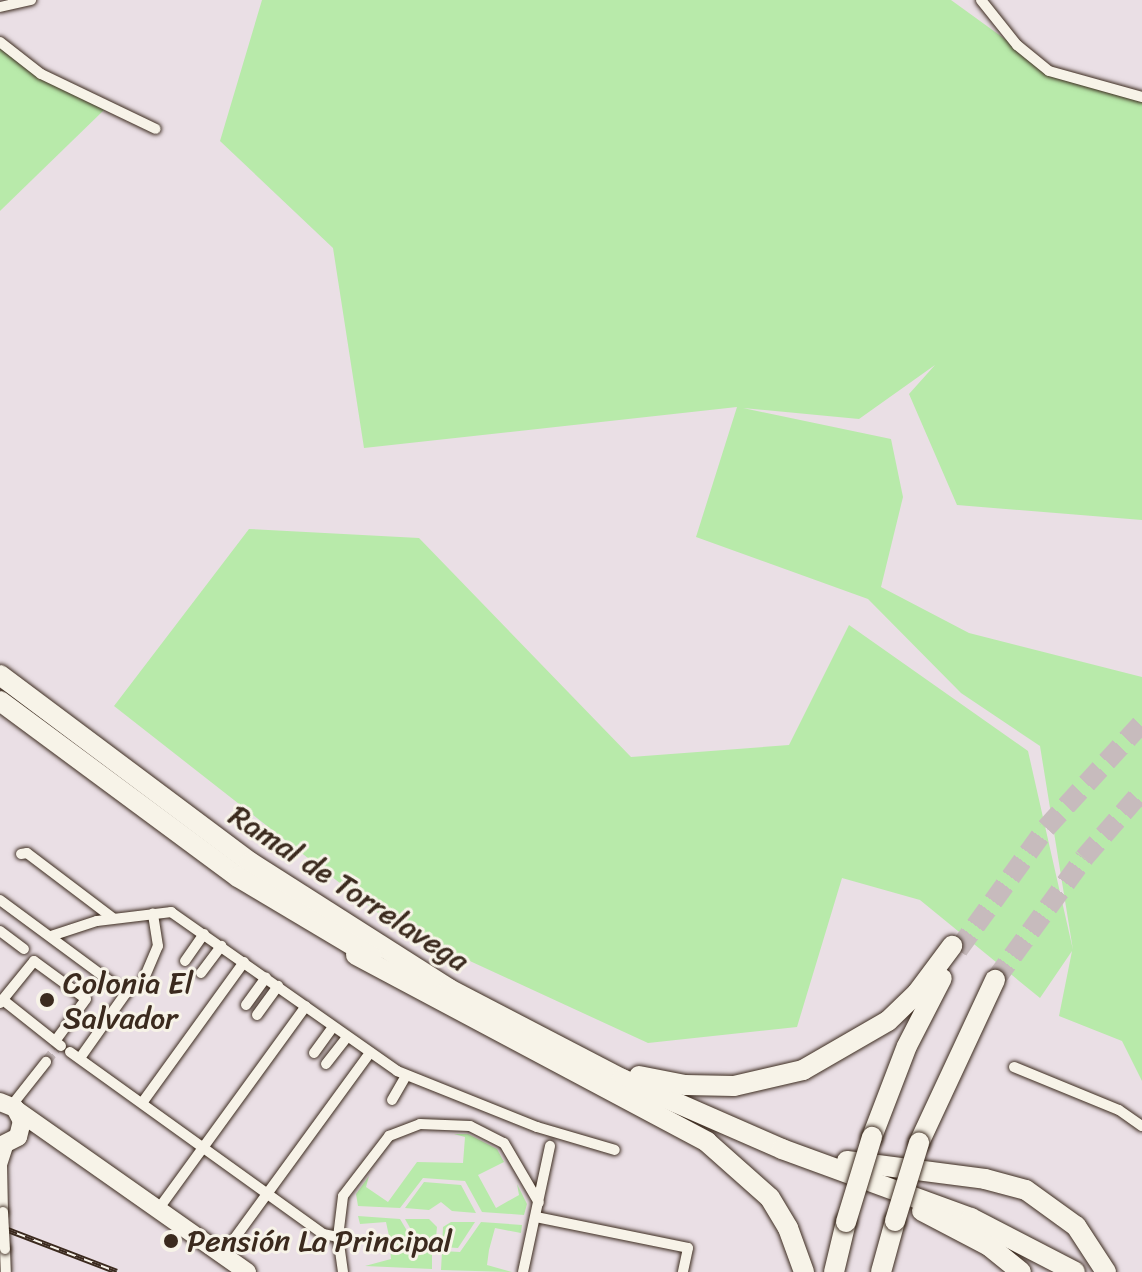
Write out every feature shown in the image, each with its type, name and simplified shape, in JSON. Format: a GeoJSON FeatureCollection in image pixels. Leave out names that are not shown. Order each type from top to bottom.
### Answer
{"type":"FeatureCollection","features":[{"type":"Feature","properties":{"kind":"highway","name":"Ramal de Torrelavega"},"geometry":{"type":"LineString","coordinates":[[0,675],[250,862],[449,989],[564,1052],[755,1135]]}},
{"type":"Feature","properties":{"kind":"highway","name":"Ramal de Torrelavega"},"geometry":{"type":"LineString","coordinates":[[0,701],[151,816],[324,932],[534,1047],[902,1216]]}},
{"type":"Feature","properties":{"kind":"highway"},"geometry":{"type":"LineString","coordinates":[[250,862],[422,968],[556,1041],[636,1075],[685,1085],[758,1082],[824,1061],[871,1035],[904,1007],[955,948],[907,1046],[872,1137],[834,1272]]}},
{"type":"Feature","properties":{"kind":"highway"},"geometry":{"type":"LineString","coordinates":[[324,932],[514,1043],[707,1142],[770,1198],[788,1228],[804,1272]]}},
{"type":"Feature","properties":{"kind":"highway"},"geometry":{"type":"LineString","coordinates":[[892,1272],[919,1143],[995,980]]}},
{"type":"Feature","properties":{"kind":"highway"},"geometry":{"type":"LineString","coordinates":[[6,1104],[9,1142],[44,1136],[63,1144]]}},
{"type":"Feature","properties":{"kind":"highway"},"geometry":{"type":"LineString","coordinates":[[6,1104],[221,1257],[247,1272]]}},
{"type":"Feature","properties":{"kind":"highway"},"geometry":{"type":"LineString","coordinates":[[755,1135],[880,1169],[1007,1183],[1051,1203],[1102,1263]]}},
{"type":"Feature","properties":{"kind":"highway"},"geometry":{"type":"LineString","coordinates":[[755,1135],[971,1218],[1075,1272]]}},
{"type":"Feature","properties":{"kind":"highway"},"geometry":{"type":"LineString","coordinates":[[881,1272],[902,1216]]}},
{"type":"Feature","properties":{"kind":"highway"},"geometry":{"type":"LineString","coordinates":[[902,1216],[989,1246],[1021,1272]]}},
{"type":"Feature","properties":{"kind":"highway"},"geometry":{"type":"LineString","coordinates":[[902,1216],[987,1232],[1057,1272]]}},
{"type":"Feature","properties":{"kind":"street"},"geometry":{"type":"LineString","coordinates":[[0,7],[31,0]]}},
{"type":"Feature","properties":{"kind":"street"},"geometry":{"type":"LineString","coordinates":[[981,0],[1017,45],[1049,71],[1142,97]]}},
{"type":"Feature","properties":{"kind":"street"},"geometry":{"type":"LineString","coordinates":[[0,42],[41,74],[156,129]]}},
{"type":"Feature","properties":{"kind":"street"},"geometry":{"type":"LineString","coordinates":[[21,854],[27,853],[113,918]]}},
{"type":"Feature","properties":{"kind":"street"},"geometry":{"type":"LineString","coordinates":[[0,900],[126,993],[80,1058]]}},
{"type":"Feature","properties":{"kind":"street"},"geometry":{"type":"LineString","coordinates":[[51,936],[113,918],[171,912],[406,1076],[537,1127],[615,1150]]}},
{"type":"Feature","properties":{"kind":"street"},"geometry":{"type":"LineString","coordinates":[[143,981],[158,946],[153,913]]}},
{"type":"Feature","properties":{"kind":"street"},"geometry":{"type":"LineString","coordinates":[[0,931],[31,954]]}},
{"type":"Feature","properties":{"kind":"street"},"geometry":{"type":"LineString","coordinates":[[185,961],[204,934]]}},
{"type":"Feature","properties":{"kind":"street"},"geometry":{"type":"LineString","coordinates":[[201,973],[221,946]]}},
{"type":"Feature","properties":{"kind":"street"},"geometry":{"type":"LineString","coordinates":[[61,1046],[86,999],[34,961],[2,1001],[61,1046],[323,1234],[338,1237]]}},
{"type":"Feature","properties":{"kind":"street"},"geometry":{"type":"LineString","coordinates":[[142,1103],[244,962]]}},
{"type":"Feature","properties":{"kind":"street"},"geometry":{"type":"LineString","coordinates":[[246,1005],[266,977]]}},
{"type":"Feature","properties":{"kind":"street"},"geometry":{"type":"LineString","coordinates":[[257,1015],[278,986]]}},
{"type":"Feature","properties":{"kind":"street"},"geometry":{"type":"LineString","coordinates":[[157,1211],[306,1006]]}},
{"type":"Feature","properties":{"kind":"street"},"geometry":{"type":"LineString","coordinates":[[314,1053],[333,1027]]}},
{"type":"Feature","properties":{"kind":"street"},"geometry":{"type":"LineString","coordinates":[[326,1064],[347,1037]]}},
{"type":"Feature","properties":{"kind":"street"},"geometry":{"type":"LineString","coordinates":[[221,1257],[370,1053]]}},
{"type":"Feature","properties":{"kind":"street"},"geometry":{"type":"LineString","coordinates":[[6,1104],[46,1062]]}},
{"type":"Feature","properties":{"kind":"street"},"geometry":{"type":"LineString","coordinates":[[1014,1067],[1119,1110],[1142,1126]]}},
{"type":"Feature","properties":{"kind":"street"},"geometry":{"type":"LineString","coordinates":[[392,1100],[406,1076]]}},
{"type":"Feature","properties":{"kind":"street"},"geometry":{"type":"LineString","coordinates":[[343,1272],[338,1237],[343,1196],[389,1136],[420,1124],[470,1126],[499,1140],[539,1203]]}},
{"type":"Feature","properties":{"kind":"street"},"geometry":{"type":"LineString","coordinates":[[6,1272],[0,1182],[9,1142]]}},
{"type":"Feature","properties":{"kind":"street"},"geometry":{"type":"LineString","coordinates":[[523,1272],[550,1146]]}},
{"type":"Feature","properties":{"kind":"street"},"geometry":{"type":"LineString","coordinates":[[536,1217],[688,1248],[683,1272]]}},
{"type":"Feature","properties":{"kind":"green space"},"geometry":{"type":"Polygon","coordinates":[[[262,0],[951,0],[1049,71],[1142,92],[1142,520],[957,505],[909,394],[935,365],[859,419],[743,408],[891,439],[903,497],[881,587],[969,633],[1142,677],[1142,1081],[1122,1041],[1059,1016],[1072,951],[1040,998],[920,900],[842,878],[797,1027],[648,1043],[396,927],[114,706],[249,529],[419,538],[631,757],[789,745],[849,625],[1028,751],[1073,950],[1040,746],[961,693],[868,599],[696,537],[737,407],[364,448],[333,248],[220,141],[262,0]]]}},
{"type":"Feature","properties":{"kind":"green space"},"geometry":{"type":"Polygon","coordinates":[[[0,45],[104,110],[0,211],[0,45]]]}},
{"type":"Feature","properties":{"kind":"green space"},"geometry":{"type":"Polygon","coordinates":[[[454,1134],[468,1134],[497,1149],[504,1162],[478,1175],[496,1208],[519,1195],[517,1184],[527,1204],[524,1215],[482,1212],[465,1181],[423,1178],[400,1208],[358,1206],[356,1194],[369,1176],[366,1187],[388,1202],[417,1162],[463,1163],[465,1137],[454,1134]]]}},
{"type":"Feature","properties":{"kind":"green space"},"geometry":{"type":"Polygon","coordinates":[[[424,1182],[461,1185],[476,1213],[452,1211],[441,1202],[429,1210],[405,1208],[424,1182]]]}},
{"type":"Feature","properties":{"kind":"green space"},"geometry":{"type":"Polygon","coordinates":[[[358,1216],[400,1219],[419,1251],[432,1252],[432,1269],[365,1266],[391,1259],[389,1236],[386,1222],[360,1224],[358,1216]]]}},
{"type":"Feature","properties":{"kind":"green space"},"geometry":{"type":"Polygon","coordinates":[[[405,1219],[429,1219],[437,1227],[435,1248],[421,1247],[405,1219]]]}},
{"type":"Feature","properties":{"kind":"green space"},"geometry":{"type":"Polygon","coordinates":[[[451,1222],[475,1222],[458,1248],[442,1247],[443,1227],[451,1222]]]}},
{"type":"Feature","properties":{"kind":"green space"},"geometry":{"type":"Polygon","coordinates":[[[481,1222],[522,1225],[521,1233],[495,1228],[489,1250],[487,1265],[512,1272],[441,1270],[442,1251],[460,1252],[481,1222]]]}},
{"type":"Feature","properties":{"kind":"tunnel"},"geometry":{"type":"LineString","coordinates":[[958,950],[1046,828],[1142,723]]}},
{"type":"Feature","properties":{"kind":"tunnel"},"geometry":{"type":"LineString","coordinates":[[995,980],[1084,858],[1142,791]]}},
{"type":"Feature","properties":{"kind":"tunnel"},"geometry":{"type":"LineString","coordinates":[[46,1062],[57,1047]]}},
{"type":"Feature","properties":{"kind":"railway"},"geometry":{"type":"LineString","coordinates":[[0,1227],[117,1272]]}},
{"type":"Feature","properties":{"kind":"place","name":"Colonia El Salvador"},"geometry":{"type":"Point","coordinates":[47,1000]}},
{"type":"Feature","properties":{"kind":"place","name":"Pensión La Principal"},"geometry":{"type":"Point","coordinates":[171,1241]}}]}
